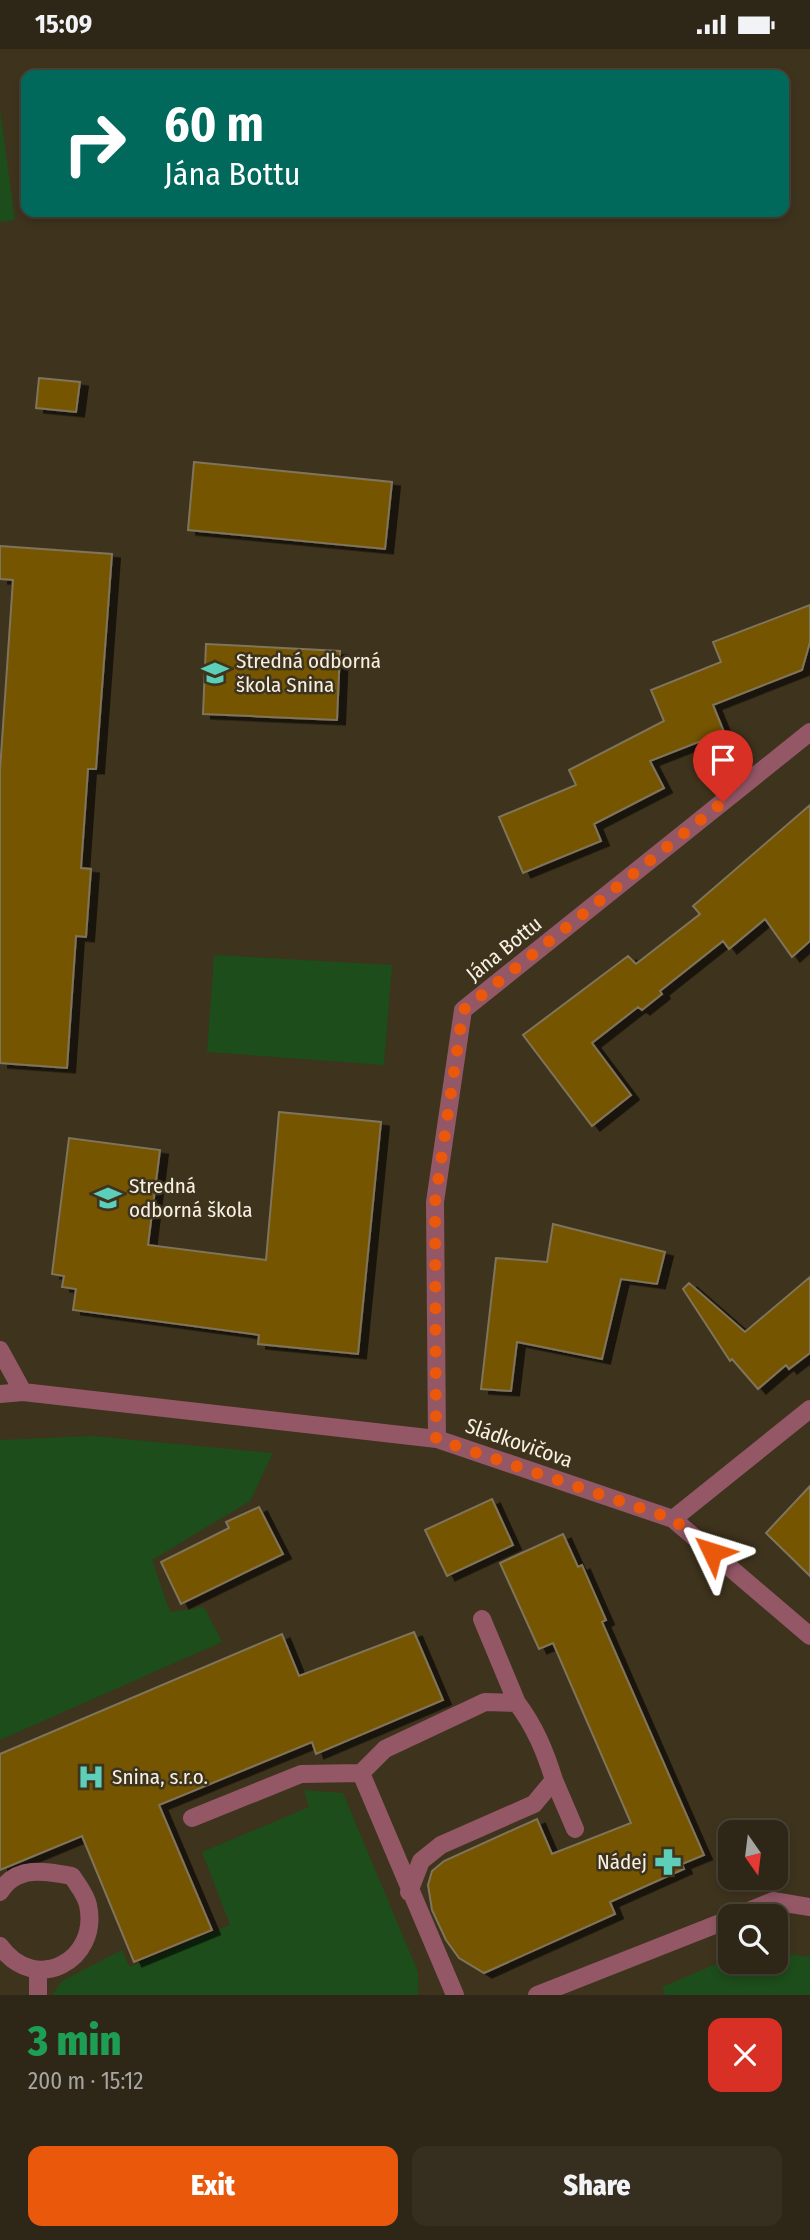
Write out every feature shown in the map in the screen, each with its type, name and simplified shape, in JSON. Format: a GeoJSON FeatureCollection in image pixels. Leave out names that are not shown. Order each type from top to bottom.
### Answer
{"type":"FeatureCollection","features":[{"type":"Feature","properties":{"kind":"street","name":"Jána Bottu"},"geometry":{"type":"LineString","coordinates":[[436,1439],[435,1202],[463,1010],[810,732]]}},
{"type":"Feature","properties":{"kind":"street"},"geometry":{"type":"LineString","coordinates":[[0,1350],[23,1392]]}},
{"type":"Feature","properties":{"kind":"street","name":"Sládkovičova"},"geometry":{"type":"LineString","coordinates":[[0,1394],[23,1392],[436,1439],[673,1519],[810,1636]]}},
{"type":"Feature","properties":{"kind":"street"},"geometry":{"type":"LineString","coordinates":[[673,1519],[810,1409]]}},
{"type":"Feature","properties":{"kind":"street"},"geometry":{"type":"LineString","coordinates":[[482,1619],[517,1703],[541,1742],[575,1829]]}},
{"type":"Feature","properties":{"kind":"street"},"geometry":{"type":"LineString","coordinates":[[192,1818],[301,1774],[360,1773],[385,1749],[485,1702],[517,1703]]}},
{"type":"Feature","properties":{"kind":"street"},"geometry":{"type":"LineString","coordinates":[[360,1773],[455,1995]]}},
{"type":"Feature","properties":{"kind":"street"},"geometry":{"type":"LineString","coordinates":[[409,1892],[421,1861],[441,1845],[534,1804],[554,1780]]}},
{"type":"Feature","properties":{"kind":"street"},"geometry":{"type":"LineString","coordinates":[[0,1892],[6,1882],[35,1869],[72,1876],[88,1902],[90,1930],[74,1960],[55,1972],[38,1976],[16,1966],[0,1946]]}},
{"type":"Feature","properties":{"kind":"street"},"geometry":{"type":"LineString","coordinates":[[766,1904],[773,1901],[810,1907]]}},
{"type":"Feature","properties":{"kind":"street"},"geometry":{"type":"LineString","coordinates":[[537,1995],[718,1924]]}},
{"type":"Feature","properties":{"kind":"street"},"geometry":{"type":"LineString","coordinates":[[38,1976],[38,1995]]}},
{"type":"Feature","properties":{"kind":"green space"},"geometry":{"type":"Polygon","coordinates":[[[0,110],[15,220],[0,222],[0,110]]]}},
{"type":"Feature","properties":{"kind":"green space"},"geometry":{"type":"Polygon","coordinates":[[[214,955],[392,965],[384,1065],[207,1052],[214,955]]]}},
{"type":"Feature","properties":{"kind":"green space"},"geometry":{"type":"Polygon","coordinates":[[[93,1436],[273,1453],[250,1501],[152,1560],[170,1612],[204,1607],[222,1642],[0,1740],[0,1440],[93,1436]]]}},
{"type":"Feature","properties":{"kind":"green space"},"geometry":{"type":"Polygon","coordinates":[[[304,1790],[343,1793],[418,1972],[418,1995],[52,1995],[62,1981],[122,1950],[130,1967],[230,1925],[202,1852],[309,1807],[304,1790]]]}},
{"type":"Feature","properties":{"kind":"green space"},"geometry":{"type":"Polygon","coordinates":[[[788,1954],[810,1957],[810,1995],[665,1995],[662,1987],[718,1963],[718,1974],[788,1974],[788,1954]]]}},
{"type":"Feature","properties":{"kind":"building"},"geometry":{"type":"Polygon","coordinates":[[[39,378],[80,382],[76,412],[36,408],[39,378]]]}},
{"type":"Feature","properties":{"kind":"building"},"geometry":{"type":"Polygon","coordinates":[[[194,462],[392,482],[385,549],[188,530],[194,462]]]}},
{"type":"Feature","properties":{"kind":"building"},"geometry":{"type":"Polygon","coordinates":[[[0,546],[112,554],[96,769],[88,769],[81,868],[91,869],[86,937],[76,936],[67,1068],[0,1063],[0,770],[13,580],[0,579],[0,546]]]}},
{"type":"Feature","properties":{"kind":"building"},"geometry":{"type":"Polygon","coordinates":[[[810,605],[810,642],[802,670],[713,705],[724,732],[650,761],[664,788],[594,824],[601,841],[523,873],[499,817],[576,785],[569,770],[664,721],[651,690],[721,662],[713,642],[810,605]]]}},
{"type":"Feature","properties":{"kind":"building"},"geometry":{"type":"Polygon","coordinates":[[[206,644],[340,651],[337,720],[203,714],[206,644]]]}},
{"type":"Feature","properties":{"kind":"building"},"geometry":{"type":"Polygon","coordinates":[[[810,805],[810,941],[792,957],[765,919],[729,949],[723,941],[660,991],[662,994],[642,1010],[638,1007],[592,1043],[631,1095],[592,1126],[523,1035],[628,956],[636,964],[700,914],[693,906],[810,805]]]}},
{"type":"Feature","properties":{"kind":"building"},"geometry":{"type":"Polygon","coordinates":[[[279,1112],[381,1122],[358,1354],[258,1344],[259,1335],[73,1310],[76,1289],[62,1287],[64,1276],[52,1274],[69,1138],[160,1150],[148,1245],[266,1260],[279,1112]]]}},
{"type":"Feature","properties":{"kind":"building"},"geometry":{"type":"Polygon","coordinates":[[[553,1224],[665,1252],[657,1284],[621,1279],[602,1359],[517,1342],[511,1391],[481,1389],[496,1258],[547,1262],[553,1224]]]}},
{"type":"Feature","properties":{"kind":"building"},"geometry":{"type":"Polygon","coordinates":[[[810,1277],[810,1353],[789,1369],[786,1365],[758,1389],[732,1359],[730,1361],[683,1289],[689,1283],[745,1332],[810,1277]]]}},
{"type":"Feature","properties":{"kind":"building"},"geometry":{"type":"Polygon","coordinates":[[[810,1486],[810,1576],[766,1533],[810,1486]]]}},
{"type":"Feature","properties":{"kind":"building"},"geometry":{"type":"Polygon","coordinates":[[[492,1499],[513,1545],[447,1576],[425,1530],[492,1499]]]}},
{"type":"Feature","properties":{"kind":"building"},"geometry":{"type":"Polygon","coordinates":[[[259,1507],[283,1554],[181,1604],[161,1562],[229,1528],[226,1522],[259,1507]]]}},
{"type":"Feature","properties":{"kind":"building"},"geometry":{"type":"Polygon","coordinates":[[[563,1534],[578,1567],[582,1565],[606,1620],[602,1622],[704,1855],[682,1864],[684,1869],[610,1902],[615,1914],[484,1973],[459,1958],[446,1940],[432,1910],[428,1885],[432,1871],[444,1861],[537,1819],[552,1854],[631,1823],[553,1643],[539,1649],[500,1563],[563,1534]]]}},
{"type":"Feature","properties":{"kind":"building"},"geometry":{"type":"Polygon","coordinates":[[[414,1632],[443,1700],[316,1754],[312,1742],[159,1805],[212,1930],[134,1962],[82,1836],[0,1870],[0,1754],[282,1634],[299,1676],[414,1632]]]}},
{"type":"Feature","properties":{"kind":"place","name":"Stredná odborná škola Snina"},"geometry":{"type":"Point","coordinates":[215,673]}},
{"type":"Feature","properties":{"kind":"place","name":"Stredná odborná škola"},"geometry":{"type":"Point","coordinates":[108,1198]}},
{"type":"Feature","properties":{"kind":"place","name":"Snina, s.r.o."},"geometry":{"type":"Point","coordinates":[91,1777]}},
{"type":"Feature","properties":{"kind":"place","name":"Nádej"},"geometry":{"type":"Point","coordinates":[668,1862]}},
{"type":"Feature","properties":{"kind":"route"},"geometry":{"type":"LineString","coordinates":[[712,1552],[673,1519],[436,1439],[435,1202],[463,1010],[723,802]]}}]}
